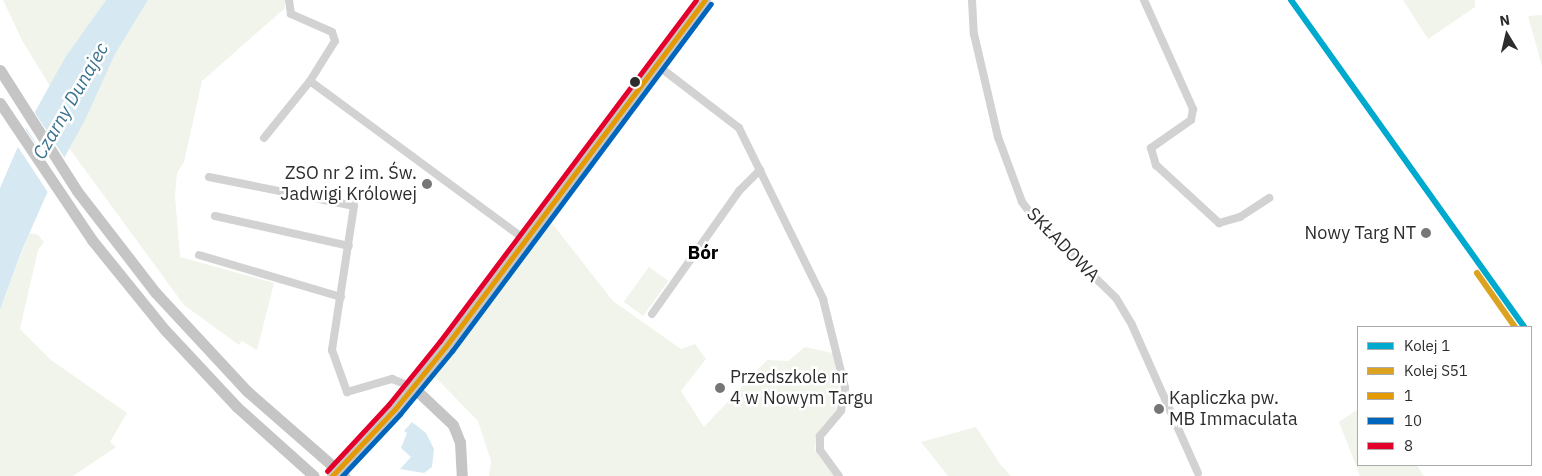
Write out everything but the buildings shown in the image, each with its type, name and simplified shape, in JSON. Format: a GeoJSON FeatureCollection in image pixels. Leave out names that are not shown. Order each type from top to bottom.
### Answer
{"type":"FeatureCollection","features":[{"type":"Feature","properties":{"kind":"main road"},"geometry":{"type":"LineString","coordinates":[[332,476],[413,387],[527,241],[704,0]]}},
{"type":"Feature","properties":{"kind":"main road"},"geometry":{"type":"LineString","coordinates":[[0,70],[72,183],[155,292],[247,391],[344,476]]}},
{"type":"Feature","properties":{"kind":"main road"},"geometry":{"type":"LineString","coordinates":[[0,102],[87,234],[165,330],[237,407],[314,476]]}},
{"type":"Feature","properties":{"kind":"main road"},"geometry":{"type":"LineString","coordinates":[[413,387],[453,425],[460,442],[461,475]]}},
{"type":"Feature","properties":{"kind":"street"},"geometry":{"type":"LineString","coordinates":[[264,138],[310,81],[335,41],[332,32],[291,14],[289,0]]}},
{"type":"Feature","properties":{"kind":"street","name":"SKŁADOWA"},"geometry":{"type":"LineString","coordinates":[[972,0],[974,34],[993,115],[1022,202],[1035,219],[1116,298],[1132,325],[1198,473]]}},
{"type":"Feature","properties":{"kind":"street"},"geometry":{"type":"LineString","coordinates":[[1144,0],[1166,45],[1193,109],[1191,120],[1151,148],[1156,165],[1218,223],[1240,217],[1269,198]]}},
{"type":"Feature","properties":{"kind":"street"},"geometry":{"type":"LineString","coordinates":[[656,65],[739,128],[823,299],[845,388],[841,410],[820,436],[820,450],[840,476]]}},
{"type":"Feature","properties":{"kind":"street"},"geometry":{"type":"LineString","coordinates":[[310,81],[527,241]]}},
{"type":"Feature","properties":{"kind":"street"},"geometry":{"type":"LineString","coordinates":[[652,314],[739,190],[760,170]]}},
{"type":"Feature","properties":{"kind":"street"},"geometry":{"type":"LineString","coordinates":[[209,177],[354,206],[332,350],[347,392],[392,379],[413,387]]}},
{"type":"Feature","properties":{"kind":"street"},"geometry":{"type":"LineString","coordinates":[[214,216],[349,246]]}},
{"type":"Feature","properties":{"kind":"street"},"geometry":{"type":"LineString","coordinates":[[198,255],[341,297]]}},
{"type":"Feature","properties":{"kind":"shaded area"},"geometry":{"type":"Polygon","coordinates":[[[3,0],[106,0],[66,56],[50,86],[23,42],[3,0]]]}},
{"type":"Feature","properties":{"kind":"shaded area"},"geometry":{"type":"Polygon","coordinates":[[[148,0],[286,0],[284,9],[202,81],[184,162],[177,173],[175,196],[180,257],[274,283],[257,350],[242,341],[239,345],[184,305],[69,148],[114,56],[148,0]]]}},
{"type":"Feature","properties":{"kind":"shaded area"},"geometry":{"type":"Polygon","coordinates":[[[1403,0],[1475,0],[1475,7],[1428,39],[1403,0]]]}},
{"type":"Feature","properties":{"kind":"shaded area"},"geometry":{"type":"Polygon","coordinates":[[[1542,15],[1542,66],[1528,16],[1542,15]]]}},
{"type":"Feature","properties":{"kind":"shaded area"},"geometry":{"type":"Polygon","coordinates":[[[551,222],[613,301],[681,349],[695,344],[706,359],[681,391],[704,427],[767,360],[788,361],[805,347],[833,353],[839,385],[839,407],[817,435],[815,450],[835,476],[489,476],[491,461],[478,421],[435,377],[551,222]]]}},
{"type":"Feature","properties":{"kind":"shaded area"},"geometry":{"type":"Polygon","coordinates":[[[29,233],[38,235],[44,242],[38,250],[20,329],[51,360],[127,413],[110,442],[116,447],[73,476],[0,476],[0,310],[29,233]]]}},
{"type":"Feature","properties":{"kind":"shaded area"},"geometry":{"type":"Polygon","coordinates":[[[649,267],[668,281],[643,316],[624,302],[649,267]]]}},
{"type":"Feature","properties":{"kind":"shaded area"},"geometry":{"type":"Polygon","coordinates":[[[1357,410],[1357,466],[1418,466],[1424,476],[1360,476],[1339,422],[1357,410]]]}},
{"type":"Feature","properties":{"kind":"shaded area"},"geometry":{"type":"Polygon","coordinates":[[[976,427],[1000,464],[1011,476],[948,476],[921,442],[976,427]]]}},
{"type":"Feature","properties":{"kind":"water","name":"Czarny Dunajec"},"geometry":{"type":"Polygon","coordinates":[[[106,0],[148,0],[114,56],[85,120],[56,173],[22,250],[0,310],[0,188],[26,128],[66,56],[106,0]]]}},
{"type":"Feature","properties":{"kind":"water"},"geometry":{"type":"Polygon","coordinates":[[[412,422],[426,433],[434,449],[432,467],[424,473],[400,469],[411,457],[401,448],[407,433],[404,431],[412,422]]]}},
{"type":"Feature","properties":{"kind":"pier"},"geometry":{"type":"Polygon","coordinates":[[[33,110],[66,160],[49,194],[16,144],[24,127],[49,164],[25,126],[33,110]]]}},
{"type":"Feature","properties":{"kind":"rail line","name":"1"},"geometry":{"type":"LineString","coordinates":[[1291,0],[1523,326]]}},
{"type":"Feature","properties":{"kind":"rail line","name":"S51"},"geometry":{"type":"LineString","coordinates":[[1477,273],[1514,326]]}},
{"type":"Feature","properties":{"kind":"transit line","name":"8"},"geometry":{"type":"LineString","coordinates":[[327,471],[389,404],[440,341],[696,0]]}},
{"type":"Feature","properties":{"kind":"transit line","name":"1"},"geometry":{"type":"LineString","coordinates":[[332,476],[395,409],[446,346],[705,0]]}},
{"type":"Feature","properties":{"kind":"transit line","name":"10"},"geometry":{"type":"LineString","coordinates":[[342,476],[400,414],[452,351],[711,4]]}},
{"type":"Feature","properties":{"kind":"place","name":"ZSO nr 2 im. Św. Jadwigi Królowej"},"geometry":{"type":"Point","coordinates":[427,184]}},
{"type":"Feature","properties":{"kind":"place","name":"Nowy Targ NT"},"geometry":{"type":"Point","coordinates":[1426,233]}},
{"type":"Feature","properties":{"kind":"place","name":"Przedszkole nr 4 w Nowym Targu"},"geometry":{"type":"Point","coordinates":[720,388]}},
{"type":"Feature","properties":{"kind":"place","name":"Kapliczka pw. MB Immaculata"},"geometry":{"type":"Point","coordinates":[1159,409]}},
{"type":"Feature","properties":{"kind":"district","name":"Bór"},"geometry":{"type":"Point","coordinates":[703,253]}}]}
